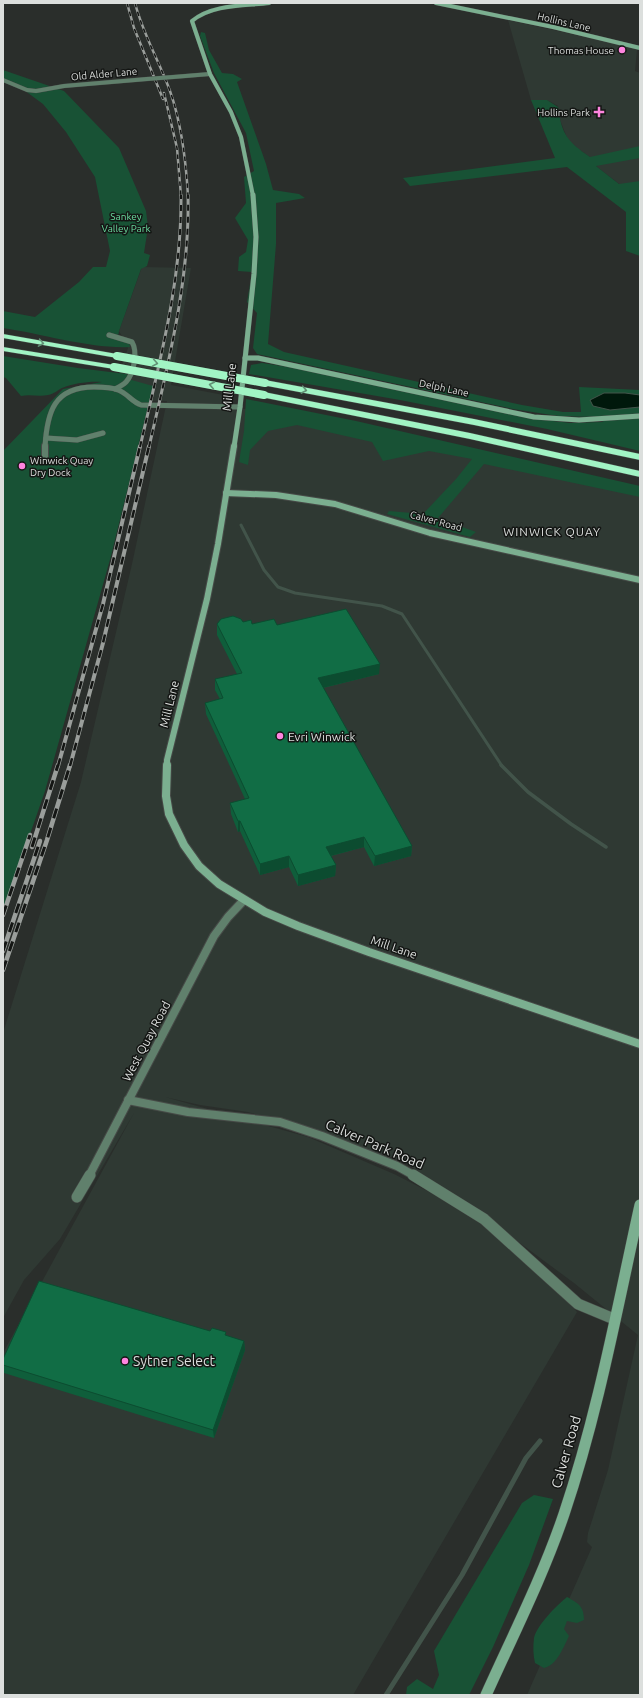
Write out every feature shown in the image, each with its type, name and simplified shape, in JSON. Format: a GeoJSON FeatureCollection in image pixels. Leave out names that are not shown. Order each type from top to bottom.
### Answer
{"type":"FeatureCollection","features":[{"type":"Feature","properties":{"kind":"highway"},"geometry":{"type":"LineString","coordinates":[[3,336],[474,422],[640,457]]}},
{"type":"Feature","properties":{"kind":"highway"},"geometry":{"type":"LineString","coordinates":[[3,348],[264,395],[470,436],[640,474]]}},
{"type":"Feature","properties":{"kind":"highway"},"geometry":{"type":"LineString","coordinates":[[358,400],[640,462]]}},
{"type":"Feature","properties":{"kind":"highway"},"geometry":{"type":"LineString","coordinates":[[354,413],[640,481]]}},
{"type":"Feature","properties":{"kind":"street","name":"Mill Lane"},"geometry":{"type":"LineString","coordinates":[[269,3],[213,11],[194,19],[192,23],[210,74],[238,126],[252,188],[256,237],[240,407],[213,575],[167,760],[166,796],[169,814],[184,845],[199,866],[219,884],[265,912],[298,926],[640,1044]]}},
{"type":"Feature","properties":{"kind":"street","name":"Hollins Lane"},"geometry":{"type":"LineString","coordinates":[[436,3],[553,27],[640,48]]}},
{"type":"Feature","properties":{"kind":"street","name":"Old Alder Lane"},"geometry":{"type":"LineString","coordinates":[[3,80],[27,90],[36,91],[64,86],[210,74]]}},
{"type":"Feature","properties":{"kind":"street"},"geometry":{"type":"LineString","coordinates":[[109,335],[132,342],[136,352],[128,379],[115,389]]}},
{"type":"Feature","properties":{"kind":"street","name":"Delph Lane"},"geometry":{"type":"LineString","coordinates":[[245,358],[258,358],[534,417],[579,420],[640,416]]}},
{"type":"Feature","properties":{"kind":"street"},"geometry":{"type":"LineString","coordinates":[[45,461],[48,418],[55,401],[62,394],[76,388],[86,387],[115,389],[122,391],[135,404],[141,405],[240,407]]}},
{"type":"Feature","properties":{"kind":"street"},"geometry":{"type":"LineString","coordinates":[[46,438],[77,440],[103,433]]}},
{"type":"Feature","properties":{"kind":"street","name":"Calver Road"},"geometry":{"type":"LineString","coordinates":[[226,494],[276,495],[335,504],[430,533],[640,580]]}},
{"type":"Feature","properties":{"kind":"street","name":"West Quay Road"},"geometry":{"type":"LineString","coordinates":[[77,1197],[100,1156],[214,936],[228,917],[244,900]]}},
{"type":"Feature","properties":{"kind":"street","name":"Calver Park Road"},"geometry":{"type":"LineString","coordinates":[[128,1100],[188,1112],[280,1122],[322,1136],[392,1164],[427,1182],[484,1219],[578,1304],[614,1319]]}},
{"type":"Feature","properties":{"kind":"street","name":"Calver Road"},"geometry":{"type":"LineString","coordinates":[[486,1695],[548,1561],[564,1513],[592,1418],[640,1205]]}},
{"type":"Feature","properties":{"kind":"shaded area","name":"Hollins Park"},"geometry":{"type":"Polygon","coordinates":[[[508,20],[640,49],[637,50],[635,71],[640,73],[640,200],[596,166],[590,157],[571,144],[567,138],[559,117],[558,106],[547,100],[531,100],[508,20]]]}},
{"type":"Feature","properties":{"kind":"shaded area"},"geometry":{"type":"Polygon","coordinates":[[[142,267],[191,268],[171,385],[234,397],[232,409],[249,409],[640,491],[640,1695],[527,1695],[592,1547],[587,1542],[588,1533],[608,1470],[638,1335],[574,1283],[505,1232],[577,1312],[353,1695],[3,1695],[3,1353],[134,1113],[60,1239],[24,1280],[3,1318],[3,1033],[81,782],[132,564],[167,401],[136,400],[115,387],[128,348],[119,331],[142,267]],[[165,1097],[308,1137],[394,1174],[499,1227],[403,1161],[248,1112],[200,1105],[165,1097]]]}},
{"type":"Feature","properties":{"kind":"shaded area"},"geometry":{"type":"Polygon","coordinates":[[[604,393],[640,395],[640,407],[610,410],[593,406],[590,400],[604,393]]]}},
{"type":"Feature","properties":{"kind":"green space"},"geometry":{"type":"Polygon","coordinates":[[[201,32],[205,33],[209,50],[222,73],[233,74],[242,79],[237,82],[266,164],[273,190],[299,194],[305,198],[276,203],[276,244],[268,344],[284,352],[522,405],[563,412],[581,412],[579,387],[640,390],[640,451],[547,429],[400,400],[249,374],[251,365],[262,363],[289,367],[536,419],[570,423],[604,422],[592,417],[558,416],[513,409],[257,354],[253,348],[257,313],[247,302],[252,272],[238,271],[239,257],[246,252],[248,240],[235,218],[246,203],[244,177],[254,171],[246,133],[214,73],[200,36],[201,32]]]}},
{"type":"Feature","properties":{"kind":"green space","name":"Sankey Valley Park"},"geometry":{"type":"Polygon","coordinates":[[[3,70],[64,91],[119,148],[146,211],[148,227],[144,253],[150,255],[147,266],[141,269],[119,331],[118,337],[128,339],[130,347],[99,346],[3,328],[3,311],[35,317],[79,282],[93,267],[106,267],[110,251],[95,177],[66,132],[43,104],[13,82],[3,79],[3,70]]]}},
{"type":"Feature","properties":{"kind":"green space"},"geometry":{"type":"Polygon","coordinates":[[[531,100],[547,100],[558,107],[561,124],[567,136],[571,142],[590,157],[640,146],[640,158],[596,166],[619,184],[640,181],[640,256],[626,251],[626,212],[567,167],[410,186],[403,178],[555,158],[531,100]]]}},
{"type":"Feature","properties":{"kind":"green space"},"geometry":{"type":"Polygon","coordinates":[[[3,356],[126,374],[128,375],[128,379],[153,386],[111,556],[45,791],[3,912],[3,451],[63,389],[102,382],[87,382],[72,385],[48,395],[21,396],[6,378],[3,377],[3,356]]]}},
{"type":"Feature","properties":{"kind":"green space"},"geometry":{"type":"Polygon","coordinates":[[[246,399],[356,421],[640,486],[640,497],[484,464],[438,518],[476,532],[470,537],[387,514],[389,511],[423,514],[456,479],[472,459],[429,451],[383,461],[372,442],[297,425],[268,431],[250,450],[248,465],[239,462],[244,431],[246,399]]]}},
{"type":"Feature","properties":{"kind":"green space"},"geometry":{"type":"Polygon","coordinates":[[[534,1495],[553,1499],[529,1565],[493,1647],[469,1695],[406,1695],[407,1687],[417,1679],[433,1689],[439,1675],[434,1651],[522,1503],[534,1495]]]}},
{"type":"Feature","properties":{"kind":"green space"},"geometry":{"type":"Polygon","coordinates":[[[567,1597],[582,1608],[584,1620],[577,1623],[567,1621],[564,1629],[569,1636],[556,1660],[544,1668],[535,1663],[533,1650],[534,1638],[543,1621],[567,1597]]]}},
{"type":"Feature","properties":{"kind":"building","name":"Evri Winwick"},"geometry":{"type":"Polygon","coordinates":[[[346,609],[380,664],[318,678],[412,846],[375,856],[364,837],[326,847],[336,865],[298,875],[289,856],[260,864],[230,803],[249,798],[205,703],[223,698],[215,679],[242,673],[217,624],[221,619],[233,616],[241,619],[243,622],[251,620],[252,624],[274,619],[277,625],[346,609]]]}},
{"type":"Feature","properties":{"kind":"building","name":"Sytner Select"},"geometry":{"type":"Polygon","coordinates":[[[39,1281],[210,1331],[212,1328],[226,1332],[225,1335],[244,1341],[213,1430],[3,1365],[3,1359],[39,1281]]]}},
{"type":"Feature","properties":{"kind":"waterway"},"geometry":{"type":"LineString","coordinates":[[241,525],[264,570],[278,587],[295,593],[382,606],[402,614],[502,766]]}},
{"type":"Feature","properties":{"kind":"waterway"},"geometry":{"type":"LineString","coordinates":[[502,766],[528,792],[571,824],[606,847]]}},
{"type":"Feature","properties":{"kind":"waterway"},"geometry":{"type":"LineString","coordinates":[[386,1695],[462,1575],[526,1458],[540,1441]]}},
{"type":"Feature","properties":{"kind":"railway"},"geometry":{"type":"LineString","coordinates":[[127,3],[134,28],[163,99]]}},
{"type":"Feature","properties":{"kind":"railway"},"geometry":{"type":"LineString","coordinates":[[135,3],[142,26],[166,80],[178,117],[183,143],[188,196]]}},
{"type":"Feature","properties":{"kind":"railway"},"geometry":{"type":"LineString","coordinates":[[164,93],[177,148],[181,196]]}},
{"type":"Feature","properties":{"kind":"railway"},"geometry":{"type":"LineString","coordinates":[[140,447],[168,322],[178,259],[181,196]]}},
{"type":"Feature","properties":{"kind":"railway"},"geometry":{"type":"LineString","coordinates":[[149,447],[170,353],[182,290],[188,227],[188,196]]}},
{"type":"Feature","properties":{"kind":"railway"},"geometry":{"type":"LineString","coordinates":[[58,766],[103,604],[140,446]]}},
{"type":"Feature","properties":{"kind":"railway"},"geometry":{"type":"LineString","coordinates":[[70,766],[103,643],[149,446]]}},
{"type":"Feature","properties":{"kind":"railway"},"geometry":{"type":"LineString","coordinates":[[32,847],[58,765]]}},
{"type":"Feature","properties":{"kind":"railway"},"geometry":{"type":"LineString","coordinates":[[3,970],[47,840],[70,765]]}},
{"type":"Feature","properties":{"kind":"railway"},"geometry":{"type":"LineString","coordinates":[[3,915],[30,835]]}},
{"type":"Feature","properties":{"kind":"railway"},"geometry":{"type":"LineString","coordinates":[[3,951],[40,841]]}},
{"type":"Feature","properties":{"kind":"place","name":"Thomas House"},"geometry":{"type":"Point","coordinates":[622,50]}},
{"type":"Feature","properties":{"kind":"place","name":"Hollins Park"},"geometry":{"type":"Point","coordinates":[599,112]}},
{"type":"Feature","properties":{"kind":"place","name":"Winwick Quay Dry Dock"},"geometry":{"type":"Point","coordinates":[22,466]}},
{"type":"Feature","properties":{"kind":"place","name":"Evri Winwick"},"geometry":{"type":"Point","coordinates":[280,736]}},
{"type":"Feature","properties":{"kind":"place","name":"Sytner Select"},"geometry":{"type":"Point","coordinates":[125,1361]}},
{"type":"Feature","properties":{"kind":"district","name":"WINWICK QUAY"},"geometry":{"type":"Point","coordinates":[552,531]}}]}
